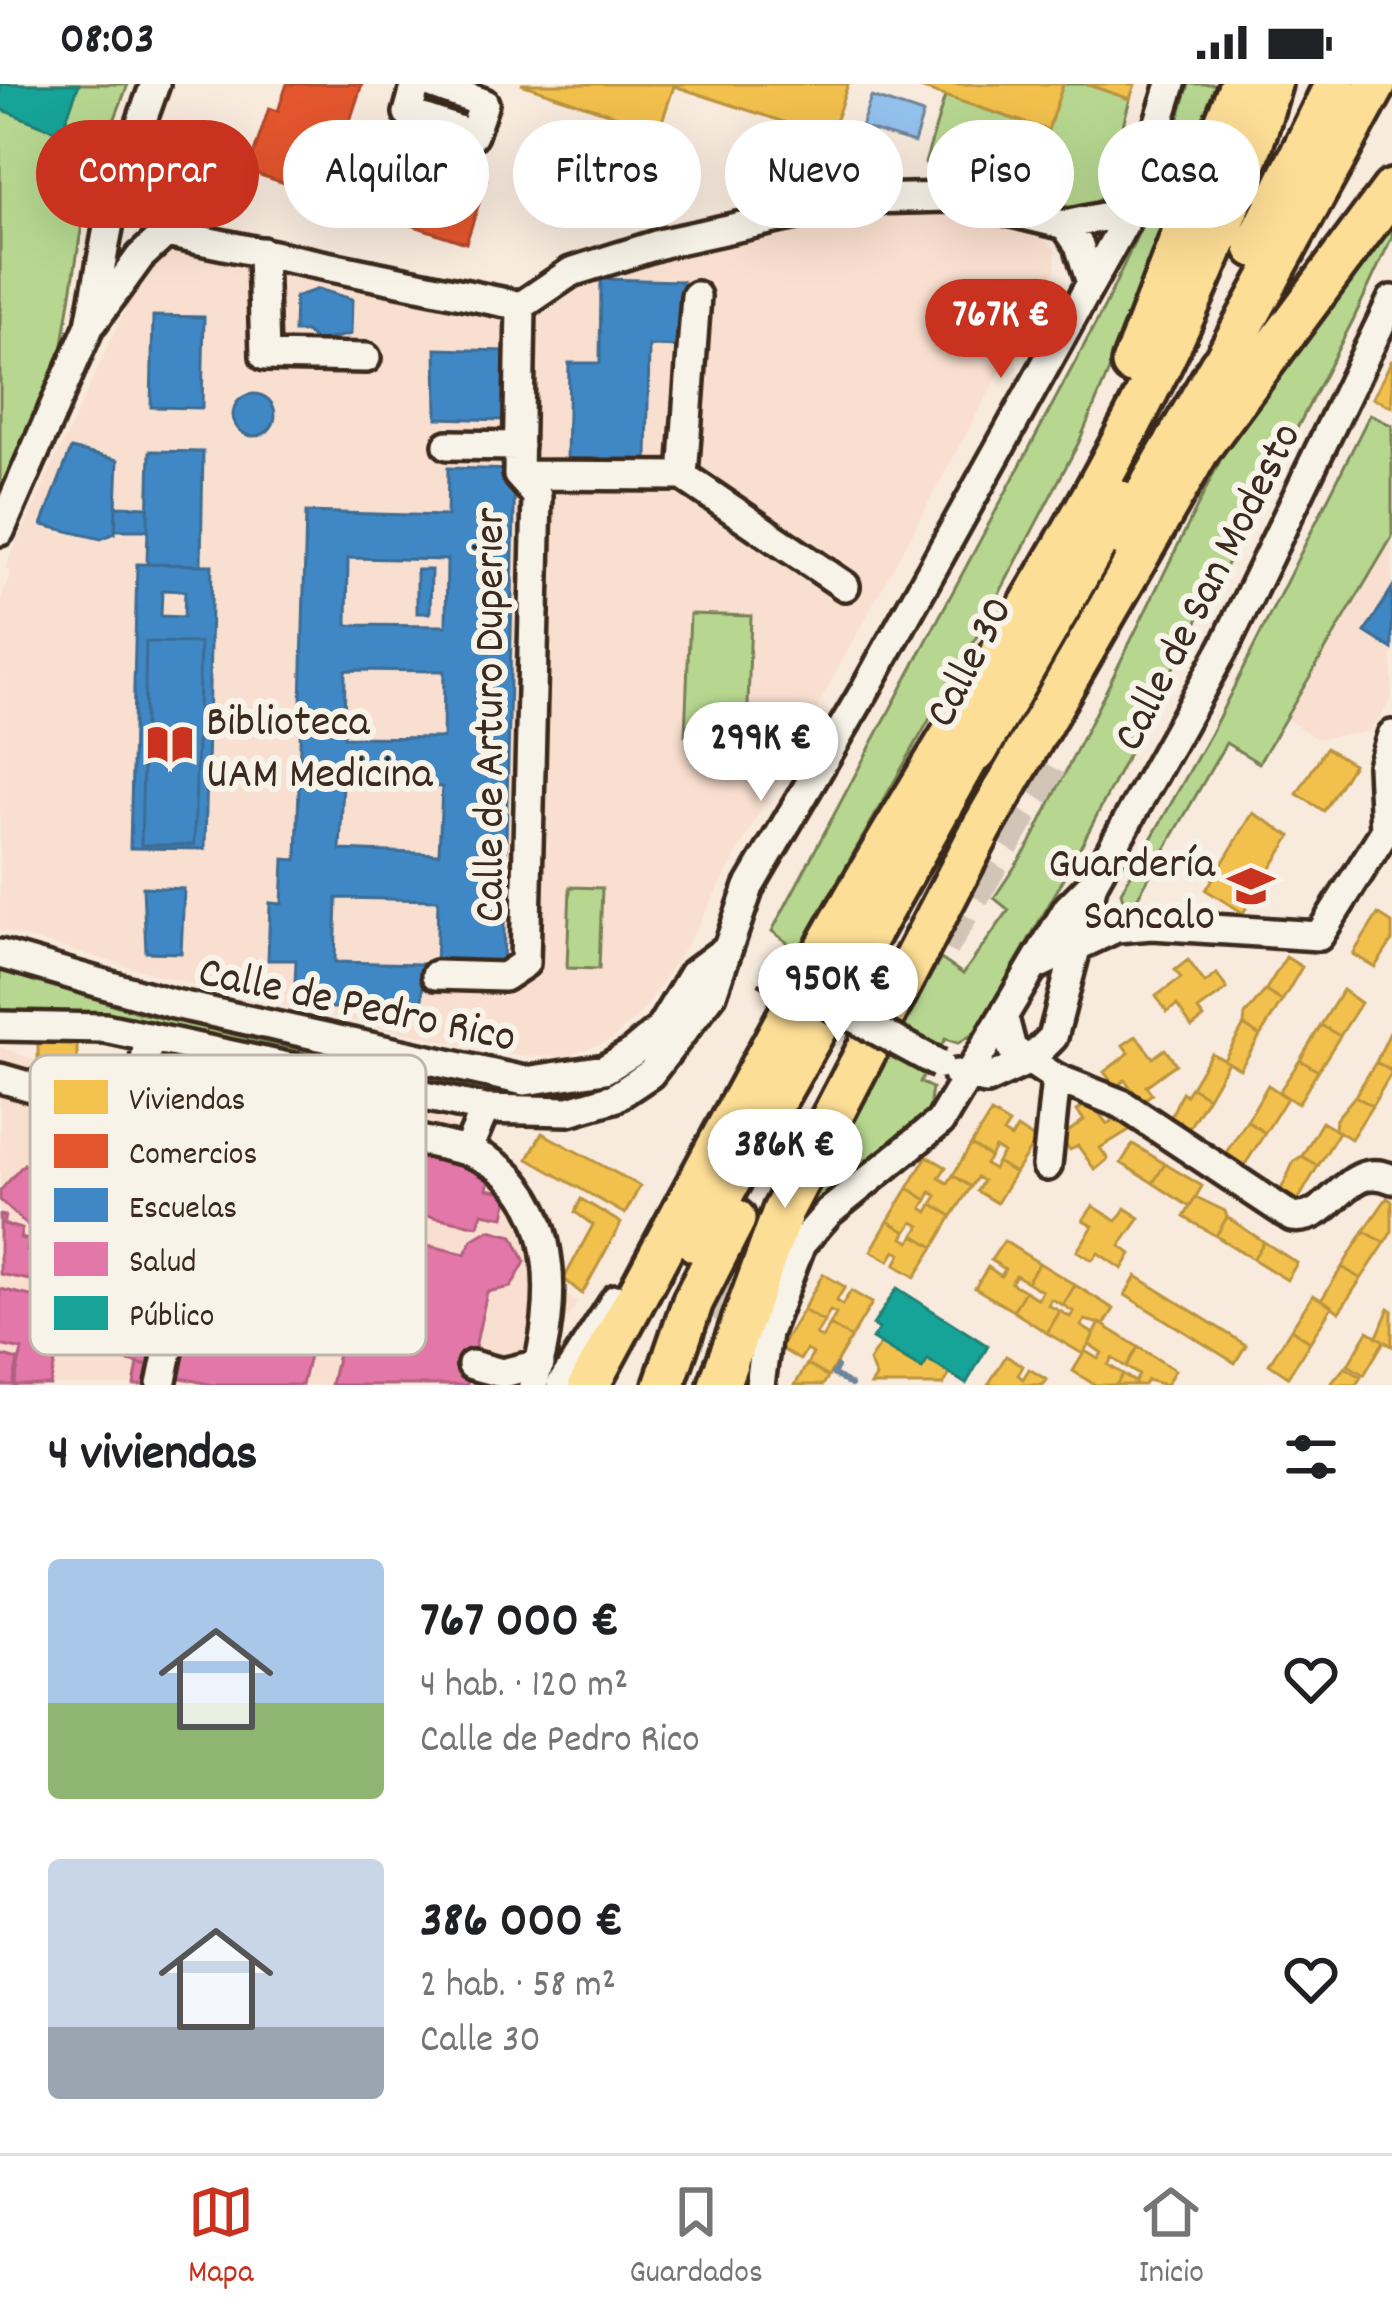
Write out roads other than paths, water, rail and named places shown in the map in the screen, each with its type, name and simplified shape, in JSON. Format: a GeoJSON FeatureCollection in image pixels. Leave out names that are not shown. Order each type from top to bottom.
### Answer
{"type":"FeatureCollection","features":[{"type":"Feature","properties":{"kind":"highway"},"geometry":{"type":"LineString","coordinates":[[950,770],[1104,432],[1240,84]]}},
{"type":"Feature","properties":{"kind":"highway"},"geometry":{"type":"LineString","coordinates":[[950,770],[1124,436],[1239,187],[1271,84]]}},
{"type":"Feature","properties":{"kind":"highway","name":"Calle 30"},"geometry":{"type":"LineString","coordinates":[[617,1385],[950,770],[1007,678],[1136,445],[1252,187],[1288,84]]}},
{"type":"Feature","properties":{"kind":"highway"},"geometry":{"type":"LineString","coordinates":[[589,1385],[877,859],[950,770],[1148,451],[1335,84]]}},
{"type":"Feature","properties":{"kind":"highway"},"geometry":{"type":"LineString","coordinates":[[719,1385],[802,1169],[1220,364],[1376,84]]}},
{"type":"Feature","properties":{"kind":"highway"},"geometry":{"type":"LineString","coordinates":[[982,828],[1201,447],[1392,190]]}},
{"type":"Feature","properties":{"kind":"highway"},"geometry":{"type":"LineString","coordinates":[[1048,764],[1176,540],[1280,340]]}},
{"type":"Feature","properties":{"kind":"highway"},"geometry":{"type":"LineString","coordinates":[[664,1385],[693,1301],[767,1156],[951,839],[1173,438],[1220,364]]}},
{"type":"Feature","properties":{"kind":"highway"},"geometry":{"type":"LineString","coordinates":[[685,1385],[711,1318]]}},
{"type":"Feature","properties":{"kind":"street"},"geometry":{"type":"LineString","coordinates":[[142,120],[155,84]]}},
{"type":"Feature","properties":{"kind":"street"},"geometry":{"type":"LineString","coordinates":[[416,84],[408,113],[473,135],[484,103],[431,84]]}},
{"type":"Feature","properties":{"kind":"street","name":"Calle de Pedro Rico"},"geometry":{"type":"LineString","coordinates":[[1160,120],[1171,84]]}},
{"type":"Feature","properties":{"kind":"street"},"geometry":{"type":"LineString","coordinates":[[161,228],[166,233],[521,306],[571,272],[663,242],[867,199],[927,198]]}},
{"type":"Feature","properties":{"kind":"street"},"geometry":{"type":"LineString","coordinates":[[90,325],[108,228]]}},
{"type":"Feature","properties":{"kind":"street"},"geometry":{"type":"LineString","coordinates":[[1067,228],[1079,245],[1091,283]]}},
{"type":"Feature","properties":{"kind":"street","name":"Calle de Pedro Rico"},"geometry":{"type":"LineString","coordinates":[[426,1096],[485,1109],[569,1111],[614,1098],[650,1074],[712,994],[749,887],[865,690],[1122,228]]}},
{"type":"Feature","properties":{"kind":"street"},"geometry":{"type":"LineString","coordinates":[[107,233],[140,246],[166,233]]}},
{"type":"Feature","properties":{"kind":"street"},"geometry":{"type":"LineString","coordinates":[[0,531],[90,325],[140,257],[166,233]]}},
{"type":"Feature","properties":{"kind":"street"},"geometry":{"type":"LineString","coordinates":[[262,253],[265,356],[366,358]]}},
{"type":"Feature","properties":{"kind":"street"},"geometry":{"type":"LineString","coordinates":[[683,476],[696,296]]}},
{"type":"Feature","properties":{"kind":"street","name":"Calle de Arturo Duperier"},"geometry":{"type":"LineString","coordinates":[[436,975],[504,977],[525,963],[537,496],[518,475],[521,306]]}},
{"type":"Feature","properties":{"kind":"street","name":"Calle de San Modesto"},"geometry":{"type":"LineString","coordinates":[[1030,1060],[1046,1047],[1060,1023],[1094,883],[1225,646],[1389,316]]}},
{"type":"Feature","properties":{"kind":"street"},"geometry":{"type":"LineString","coordinates":[[448,445],[519,446]]}},
{"type":"Feature","properties":{"kind":"street"},"geometry":{"type":"LineString","coordinates":[[518,475],[683,476],[845,586]]}},
{"type":"Feature","properties":{"kind":"street"},"geometry":{"type":"LineString","coordinates":[[1035,966],[1116,928],[1152,925],[1319,936],[1389,825],[1382,766],[1387,728]]}},
{"type":"Feature","properties":{"kind":"street","name":"Calle de San Modesto"},"geometry":{"type":"LineString","coordinates":[[760,1385],[766,1333],[801,1244],[829,1213],[940,1122],[1068,908],[1094,883]]}},
{"type":"Feature","properties":{"kind":"street"},"geometry":{"type":"LineString","coordinates":[[725,950],[939,1064],[959,1090],[1030,1060]]}},
{"type":"Feature","properties":{"kind":"street","name":"Calle de Pedro Rico"},"geometry":{"type":"LineString","coordinates":[[426,1059],[526,1081],[604,1070],[659,1029],[693,974],[725,950]]}},
{"type":"Feature","properties":{"kind":"street","name":"Calle de Pedro Rico"},"geometry":{"type":"LineString","coordinates":[[0,953],[170,1004],[406,1055]]}},
{"type":"Feature","properties":{"kind":"street"},"geometry":{"type":"LineString","coordinates":[[1004,1018],[1012,1048],[1056,1078],[1122,1104],[1203,1163],[1292,1217],[1303,1219],[1354,1178],[1379,1173],[1392,1179]]}},
{"type":"Feature","properties":{"kind":"street","name":"Calle de Pedro Rico"},"geometry":{"type":"LineString","coordinates":[[0,1025],[104,1028],[233,1055]]}},
{"type":"Feature","properties":{"kind":"street"},"geometry":{"type":"LineString","coordinates":[[146,1055],[149,1037]]}},
{"type":"Feature","properties":{"kind":"street"},"geometry":{"type":"LineString","coordinates":[[1047,1166],[1056,1078]]}},
{"type":"Feature","properties":{"kind":"street"},"geometry":{"type":"LineString","coordinates":[[0,1079],[30,1084]]}},
{"type":"Feature","properties":{"kind":"street"},"geometry":{"type":"LineString","coordinates":[[561,1385],[685,1183],[738,1108]]}},
{"type":"Feature","properties":{"kind":"street"},"geometry":{"type":"LineString","coordinates":[[467,1151],[485,1109]]}},
{"type":"Feature","properties":{"kind":"street"},"geometry":{"type":"LineString","coordinates":[[426,1141],[491,1160],[539,1214],[549,1271],[534,1371],[478,1367]]}},
{"type":"Feature","properties":{"kind":"street"},"geometry":{"type":"LineString","coordinates":[[161,1385],[167,1355]]}},
{"type":"Feature","properties":{"kind":"water"},"geometry":{"type":"Polygon","coordinates":[[[871,97],[923,114],[914,143],[903,140],[903,120],[863,120],[871,97]]]}},
{"type":"Feature","properties":{"kind":"waterway"},"geometry":{"type":"LineString","coordinates":[[837,1367],[833,1374],[851,1385]]}},
{"type":"Feature","properties":{"kind":"tunnel"},"geometry":{"type":"LineString","coordinates":[[940,945],[1048,764]]}},
{"type":"Feature","properties":{"kind":"tunnel"},"geometry":{"type":"LineString","coordinates":[[711,1318],[768,1225]]}},
{"type":"Feature","properties":{"kind":"place","name":"Biblioteca UAM Medicina"},"geometry":{"type":"Point","coordinates":[170,744]}},
{"type":"Feature","properties":{"kind":"place","name":"Guardería Sancalo"},"geometry":{"type":"Point","coordinates":[1251,886]}}]}
